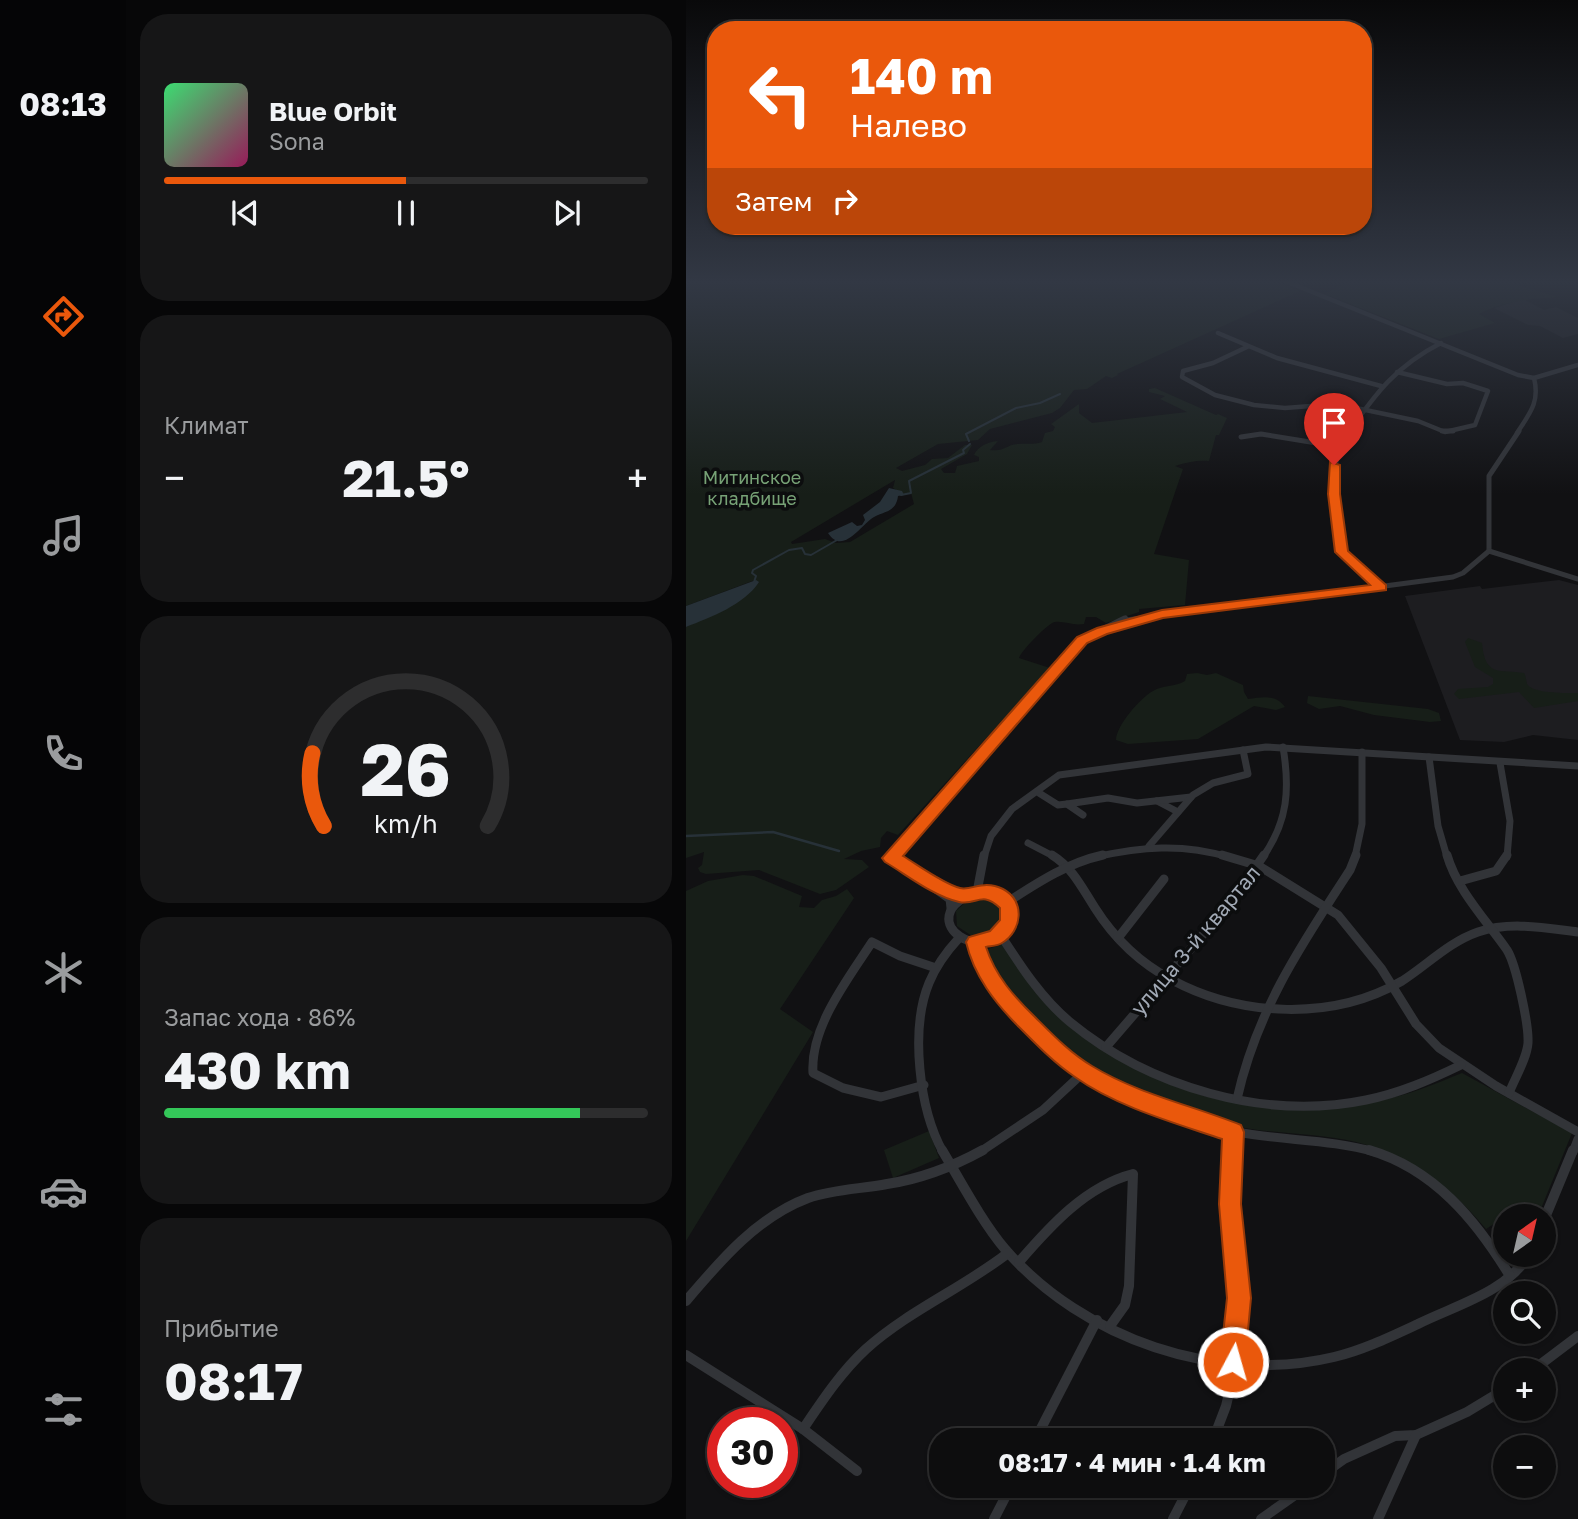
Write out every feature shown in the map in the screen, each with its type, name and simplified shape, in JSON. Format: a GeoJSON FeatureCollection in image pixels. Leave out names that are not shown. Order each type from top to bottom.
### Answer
{"type":"FeatureCollection","features":[{"type":"Feature","properties":{"kind":"street"},"geometry":{"type":"LineString","coordinates":[[1237,352],[1213,363],[1190,367],[1181,374],[1186,381],[1218,396],[1267,407],[1337,404],[1418,421],[1429,428],[1445,432],[1467,429],[1479,419],[1488,391],[1485,389],[1463,383],[1447,384],[1397,372]]}},
{"type":"Feature","properties":{"kind":"street"},"geometry":{"type":"LineString","coordinates":[[1261,352],[1308,368],[1381,386]]}},
{"type":"Feature","properties":{"kind":"street"},"geometry":{"type":"LineString","coordinates":[[1381,587],[1342,552],[1334,494],[1334,465],[1341,447],[1363,410],[1381,386],[1424,352]]}},
{"type":"Feature","properties":{"kind":"street"},"geometry":{"type":"LineString","coordinates":[[1464,352],[1517,375],[1534,378],[1578,365]]}},
{"type":"Feature","properties":{"kind":"street"},"geometry":{"type":"LineString","coordinates":[[962,896],[891,858],[1082,640],[1151,616],[1381,587],[1453,577],[1463,573],[1489,551],[1489,476],[1535,406],[1538,393],[1534,378]]}},
{"type":"Feature","properties":{"kind":"street"},"geometry":{"type":"LineString","coordinates":[[1241,437],[1261,434],[1341,447]]}},
{"type":"Feature","properties":{"kind":"street"},"geometry":{"type":"LineString","coordinates":[[1489,551],[1578,579]]}},
{"type":"Feature","properties":{"kind":"street"},"geometry":{"type":"LineString","coordinates":[[976,892],[982,855],[990,834],[1009,812],[1059,775],[1283,747],[1578,766]]}},
{"type":"Feature","properties":{"kind":"street","name":"улица 3-й квартал"},"geometry":{"type":"LineString","coordinates":[[1106,1046],[1259,866],[1277,835],[1287,806],[1287,772],[1283,747]]}},
{"type":"Feature","properties":{"kind":"street"},"geometry":{"type":"LineString","coordinates":[[1149,846],[1191,797],[1213,783],[1248,774],[1243,750]]}},
{"type":"Feature","properties":{"kind":"street"},"geometry":{"type":"LineString","coordinates":[[1237,1099],[1242,1072],[1264,1008],[1350,870],[1364,831],[1362,751]]}},
{"type":"Feature","properties":{"kind":"street"},"geometry":{"type":"LineString","coordinates":[[1429,757],[1443,849],[1460,881],[1509,953],[1517,975],[1528,1029],[1526,1051],[1509,1093]]}},
{"type":"Feature","properties":{"kind":"street"},"geometry":{"type":"LineString","coordinates":[[1460,881],[1496,870],[1511,853],[1511,834],[1500,762]]}},
{"type":"Feature","properties":{"kind":"street"},"geometry":{"type":"LineString","coordinates":[[1039,793],[1058,804],[1108,798],[1119,802],[1191,797]]}},
{"type":"Feature","properties":{"kind":"street"},"geometry":{"type":"LineString","coordinates":[[1157,801],[1178,813]]}},
{"type":"Feature","properties":{"kind":"street"},"geometry":{"type":"LineString","coordinates":[[1067,804],[1072,810],[1083,815]]}},
{"type":"Feature","properties":{"kind":"street"},"geometry":{"type":"LineString","coordinates":[[1028,844],[1068,867],[1118,938],[1145,965],[1208,995],[1264,1008],[1282,1010],[1360,1000],[1394,986],[1460,941],[1491,929],[1508,926],[1578,932]]}},
{"type":"Feature","properties":{"kind":"street"},"geometry":{"type":"LineString","coordinates":[[1006,903],[1068,867],[1108,853],[1149,846],[1205,850],[1259,866],[1338,915],[1394,986],[1416,1024],[1438,1048],[1461,1065],[1578,1132]]}},
{"type":"Feature","properties":{"kind":"street"},"geometry":{"type":"LineString","coordinates":[[897,849],[885,858],[950,899],[948,925],[959,938],[982,942],[1000,934],[1009,922],[1010,909],[998,895],[976,892],[962,896],[951,909]]}},
{"type":"Feature","properties":{"kind":"street"},"geometry":{"type":"LineString","coordinates":[[1118,938],[1164,879]]}},
{"type":"Feature","properties":{"kind":"street"},"geometry":{"type":"LineString","coordinates":[[1000,934],[1022,967],[1068,1021],[1158,1075],[1237,1099],[1300,1105],[1352,1100],[1409,1087],[1446,1074],[1461,1065]]}},
{"type":"Feature","properties":{"kind":"street"},"geometry":{"type":"LineString","coordinates":[[959,938],[936,968],[926,991],[922,1016],[923,1085],[935,1136],[1008,1253],[1053,1290],[1097,1320],[1143,1343],[1202,1360],[1285,1363],[1331,1359],[1369,1347],[1482,1294],[1521,1267]]}},
{"type":"Feature","properties":{"kind":"street"},"geometry":{"type":"LineString","coordinates":[[923,1085],[881,1097],[843,1088],[813,1073],[810,1065],[813,1051],[844,986],[872,942],[900,956],[936,968]]}},
{"type":"Feature","properties":{"kind":"street"},"geometry":{"type":"LineString","coordinates":[[975,942],[988,975],[1009,1004],[1031,1029],[1084,1072],[1152,1105],[1233,1132],[1346,1146],[1399,1161],[1426,1177],[1470,1216],[1485,1233],[1510,1276]]}},
{"type":"Feature","properties":{"kind":"street"},"geometry":{"type":"LineString","coordinates":[[686,1301],[756,1230],[804,1199],[893,1183],[953,1166],[1021,1130],[1084,1072]]}},
{"type":"Feature","properties":{"kind":"street"},"geometry":{"type":"LineString","coordinates":[[1218,1428],[1226,1406],[1239,1298],[1230,1204],[1233,1132]]}},
{"type":"Feature","properties":{"kind":"street"},"geometry":{"type":"LineString","coordinates":[[1551,1204],[1578,1139]]}},
{"type":"Feature","properties":{"kind":"street"},"geometry":{"type":"LineString","coordinates":[[1019,1262],[1046,1231],[1072,1208],[1103,1187],[1133,1174],[1129,1286],[1125,1305],[1110,1326]]}},
{"type":"Feature","properties":{"kind":"street"},"geometry":{"type":"LineString","coordinates":[[803,1429],[865,1350],[891,1329],[969,1283],[1008,1253]]}},
{"type":"Feature","properties":{"kind":"street"},"geometry":{"type":"LineString","coordinates":[[1041,1428],[1097,1320]]}},
{"type":"Feature","properties":{"kind":"street"},"geometry":{"type":"LineString","coordinates":[[1549,1358],[1578,1336]]}},
{"type":"Feature","properties":{"kind":"street"},"geometry":{"type":"LineString","coordinates":[[686,1355],[803,1429],[857,1471]]}},
{"type":"Feature","properties":{"kind":"street"},"geometry":{"type":"LineString","coordinates":[[1335,1465],[1395,1436],[1416,1435],[1467,1412],[1493,1396]]}},
{"type":"Feature","properties":{"kind":"street"},"geometry":{"type":"LineString","coordinates":[[1378,1519],[1416,1435]]}},
{"type":"Feature","properties":{"kind":"street"},"geometry":{"type":"LineString","coordinates":[[994,1519],[1005,1498]]}},
{"type":"Feature","properties":{"kind":"street"},"geometry":{"type":"LineString","coordinates":[[1172,1519],[1183,1498]]}},
{"type":"Feature","properties":{"kind":"street"},"geometry":{"type":"LineString","coordinates":[[1261,1519],[1291,1498]]}},
{"type":"Feature","properties":{"kind":"shaded area"},"geometry":{"type":"Polygon","coordinates":[[[889,488],[902,491],[904,495],[898,496],[891,509],[875,516],[845,540],[833,539],[828,533],[852,522],[857,526],[862,525],[865,520],[863,515],[880,502],[889,488]]]}},
{"type":"Feature","properties":{"kind":"shaded area"},"geometry":{"type":"Polygon","coordinates":[[[756,580],[759,582],[753,590],[736,604],[686,627],[686,606],[756,580]]]}},
{"type":"Feature","properties":{"kind":"shaded area"},"geometry":{"type":"Polygon","coordinates":[[[1559,580],[1578,585],[1578,740],[1533,735],[1504,742],[1460,740],[1405,596],[1480,586],[1482,589],[1559,580]]]}},
{"type":"Feature","properties":{"kind":"green space","name":"Митинское кладбище"},"geometry":{"type":"Polygon","coordinates":[[[686,352],[1166,352],[1112,378],[1106,376],[1087,389],[1074,390],[1060,408],[1052,413],[990,429],[978,440],[938,444],[896,468],[902,471],[925,465],[932,459],[948,458],[965,445],[972,445],[967,454],[941,469],[944,473],[955,473],[957,466],[979,461],[979,457],[974,455],[987,443],[998,441],[990,450],[995,450],[1042,442],[1045,433],[1053,431],[1055,427],[1051,424],[1079,404],[1079,413],[1092,423],[1187,412],[1160,399],[1165,396],[1149,392],[1149,389],[1155,388],[1227,418],[1219,435],[1216,435],[1209,461],[1175,466],[1183,469],[1154,554],[1189,560],[1185,605],[1139,609],[1139,612],[1106,623],[1096,617],[1086,617],[1084,624],[1052,623],[1019,658],[1050,668],[898,835],[887,831],[881,838],[880,847],[861,851],[844,859],[862,860],[869,867],[836,890],[820,894],[759,870],[706,874],[700,872],[698,868],[702,865],[704,852],[686,858],[686,627],[737,602],[755,580],[686,606],[686,352]],[[895,480],[791,542],[825,539],[836,543],[850,542],[914,504],[911,493],[904,495],[893,488],[895,480]]]}},
{"type":"Feature","properties":{"kind":"green space"},"geometry":{"type":"Polygon","coordinates":[[[1468,638],[1482,643],[1486,662],[1495,670],[1524,673],[1527,684],[1536,690],[1578,693],[1578,701],[1534,708],[1519,692],[1459,699],[1454,694],[1458,689],[1488,687],[1493,684],[1493,678],[1475,667],[1465,642],[1468,638]]]}},
{"type":"Feature","properties":{"kind":"green space"},"geometry":{"type":"Polygon","coordinates":[[[1216,673],[1243,685],[1248,699],[1273,698],[1285,707],[1276,710],[1254,706],[1198,739],[1128,744],[1116,740],[1124,720],[1148,695],[1157,689],[1185,681],[1187,674],[1216,673]]]}},
{"type":"Feature","properties":{"kind":"green space"},"geometry":{"type":"Polygon","coordinates":[[[1308,696],[1428,709],[1439,713],[1441,721],[1374,715],[1340,706],[1319,709],[1307,703],[1308,696]]]}},
{"type":"Feature","properties":{"kind":"green space"},"geometry":{"type":"Polygon","coordinates":[[[743,875],[754,876],[802,896],[799,907],[814,908],[822,900],[847,889],[854,898],[780,1009],[813,1032],[686,1241],[686,891],[708,881],[743,875]]]}},
{"type":"Feature","properties":{"kind":"green space"},"geometry":{"type":"Polygon","coordinates":[[[985,897],[998,904],[1002,911],[998,926],[981,936],[972,936],[957,926],[956,911],[968,900],[985,897]]]}},
{"type":"Feature","properties":{"kind":"green space"},"geometry":{"type":"Polygon","coordinates":[[[1003,944],[1050,1006],[1078,1031],[1109,1054],[1178,1087],[1215,1098],[1269,1107],[1391,1098],[1462,1073],[1572,1133],[1543,1204],[1493,1204],[1493,1225],[1486,1229],[1444,1186],[1412,1164],[1376,1148],[1343,1139],[1251,1129],[1208,1120],[1168,1108],[1130,1092],[1094,1072],[1061,1048],[1031,1020],[1005,988],[982,951],[1003,944]]]}},
{"type":"Feature","properties":{"kind":"green space"},"geometry":{"type":"Polygon","coordinates":[[[929,1131],[939,1158],[893,1178],[884,1150],[929,1131]]]}},
{"type":"Feature","properties":{"kind":"waterway"},"geometry":{"type":"LineString","coordinates":[[969,441],[966,434],[1016,408],[1040,403],[1060,394]]}},
{"type":"Feature","properties":{"kind":"waterway"},"geometry":{"type":"LineString","coordinates":[[901,495],[911,493],[909,481],[964,453],[963,450],[970,444]]}},
{"type":"Feature","properties":{"kind":"waterway"},"geometry":{"type":"LineString","coordinates":[[754,582],[756,576],[752,573],[753,570],[789,550],[802,548],[805,554],[811,555],[837,540]]}},
{"type":"Feature","properties":{"kind":"waterway"},"geometry":{"type":"LineString","coordinates":[[686,836],[773,832],[839,851]]}},
{"type":"Feature","properties":{"kind":"route"},"geometry":{"type":"LineString","coordinates":[[1233,1362],[1239,1298],[1230,1204],[1233,1132],[1152,1105],[1084,1072],[1055,1050],[1031,1029],[1009,1004],[988,975],[978,951],[975,942],[996,937],[1004,931],[1009,922],[1010,909],[1006,903],[998,895],[988,892],[962,896],[891,858],[986,746],[1082,640],[1102,631],[1162,614],[1381,587],[1342,552],[1335,512],[1334,465]]}}]}
